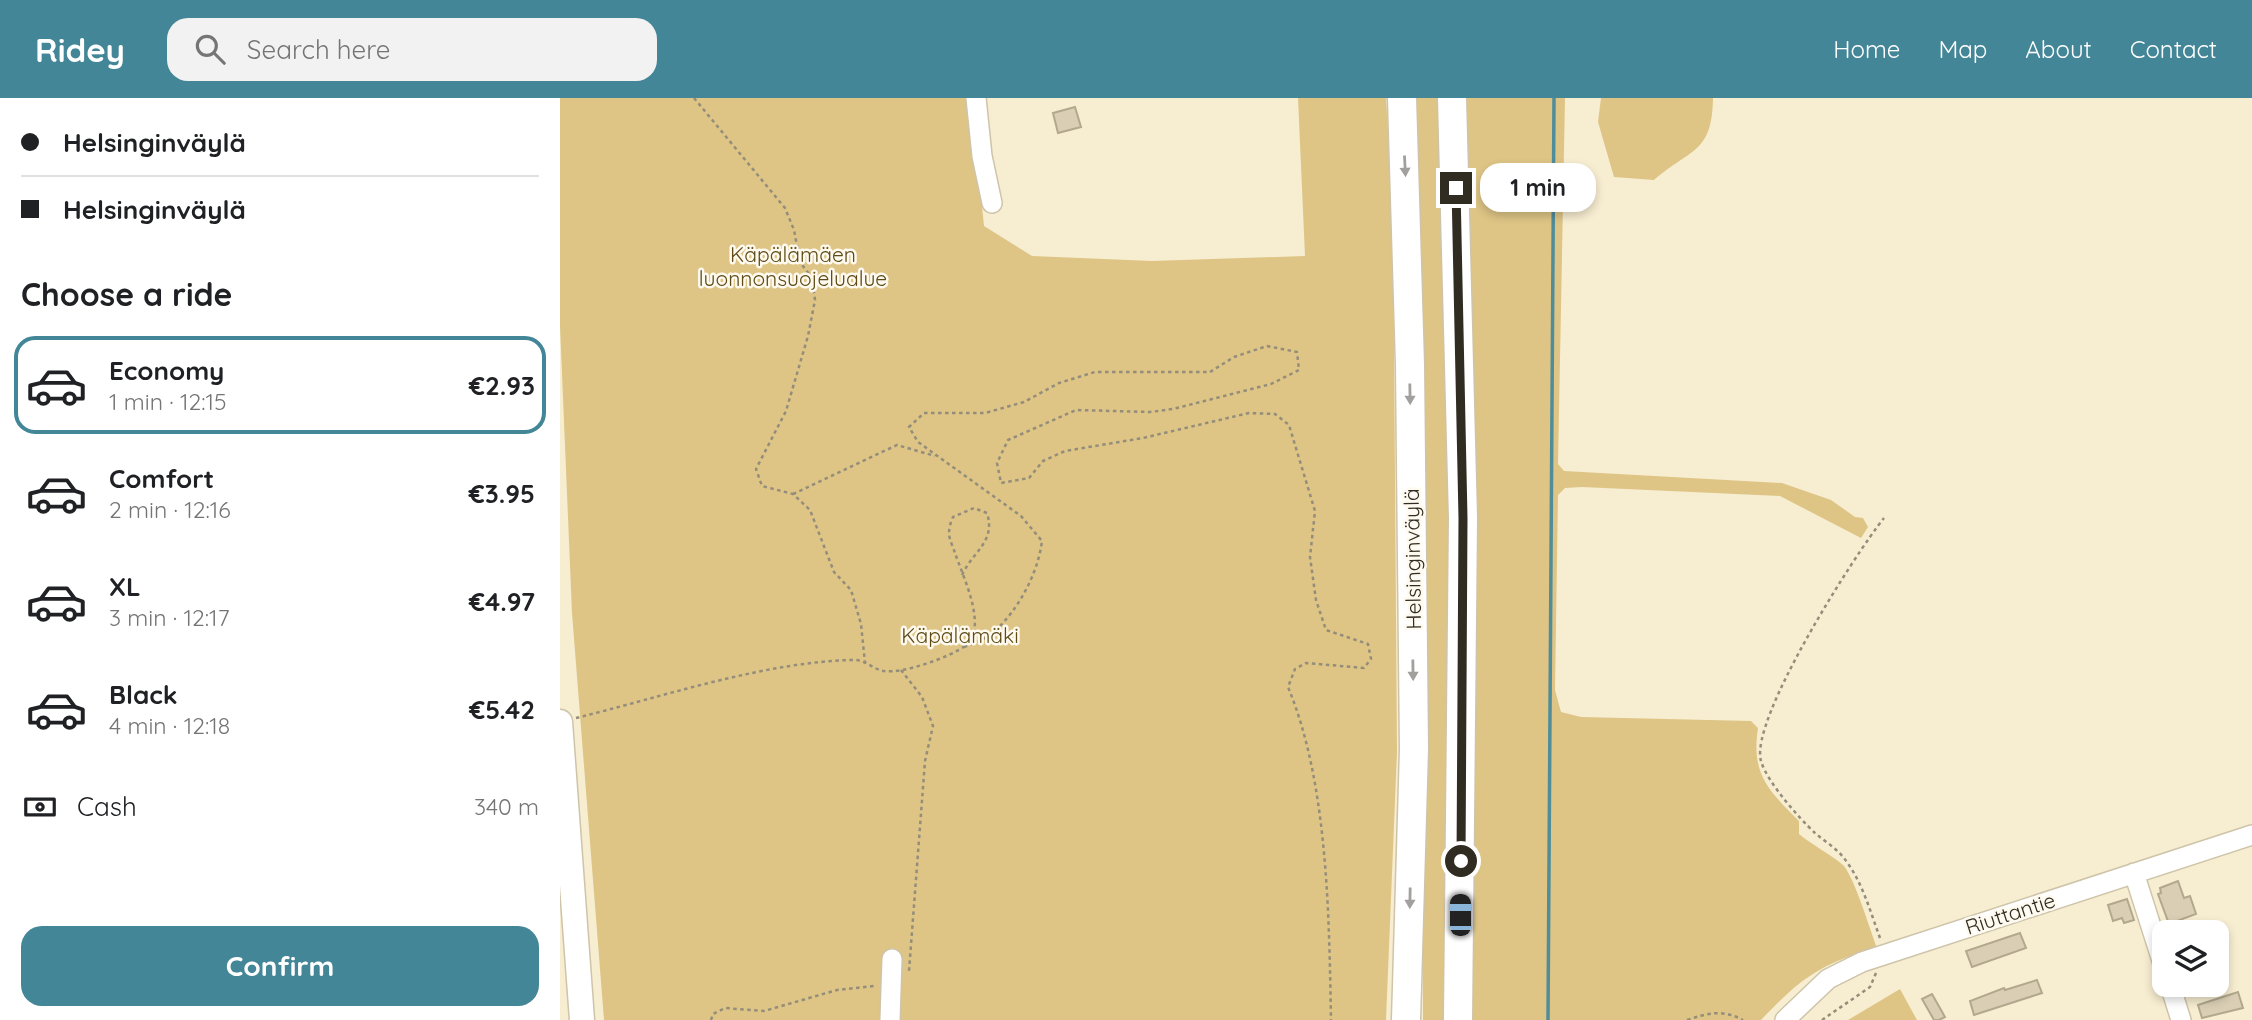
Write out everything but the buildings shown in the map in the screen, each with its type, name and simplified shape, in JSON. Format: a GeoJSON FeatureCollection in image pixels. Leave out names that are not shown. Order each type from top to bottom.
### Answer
{"type":"FeatureCollection","features":[{"type":"Feature","properties":{"kind":"highway","name":"Helsinginväylä"},"geometry":{"type":"LineString","coordinates":[[1402,98],[1410,365],[1414,749],[1406,1020]]}},
{"type":"Feature","properties":{"kind":"highway"},"geometry":{"type":"LineString","coordinates":[[1452,98],[1463,518],[1458,1020]]}},
{"type":"Feature","properties":{"kind":"main road"},"geometry":{"type":"LineString","coordinates":[[560,722],[582,1020]]}},
{"type":"Feature","properties":{"kind":"street"},"geometry":{"type":"LineString","coordinates":[[976,98],[982,156],[992,203]]}},
{"type":"Feature","properties":{"kind":"street","name":"Riuttantie"},"geometry":{"type":"LineString","coordinates":[[1785,1020],[1828,979],[1881,955],[2252,835]]}},
{"type":"Feature","properties":{"kind":"street"},"geometry":{"type":"LineString","coordinates":[[2134,873],[2152,929]]}},
{"type":"Feature","properties":{"kind":"street"},"geometry":{"type":"LineString","coordinates":[[890,1020],[900,980],[892,959]]}},
{"type":"Feature","properties":{"kind":"street"},"geometry":{"type":"LineString","coordinates":[[2174,997],[2181,1020]]}},
{"type":"Feature","properties":{"kind":"path"},"geometry":{"type":"LineString","coordinates":[[694,98],[785,208],[794,230],[800,262],[811,278],[815,300],[808,336],[786,411],[756,469],[762,486],[793,494],[810,510],[834,572],[851,590],[861,624],[865,663]]}},
{"type":"Feature","properties":{"kind":"path"},"geometry":{"type":"LineString","coordinates":[[964,647],[993,634],[1013,609],[1039,565],[1042,541],[1021,516],[918,442],[909,426],[923,414],[985,413],[1024,402],[1059,383],[1095,372],[1210,372],[1234,357],[1267,346],[1297,352],[1299,370],[1271,384],[1174,409],[1150,412],[1076,410],[1008,440],[997,463],[1001,483],[1029,478],[1043,461],[1065,451],[1143,438],[1250,413],[1275,414],[1290,425],[1315,511],[1310,557],[1316,600],[1326,630],[1368,644],[1371,659],[1364,668],[1306,663],[1295,669],[1288,687],[1304,729],[1325,872],[1331,1020]]}},
{"type":"Feature","properties":{"kind":"path"},"geometry":{"type":"LineString","coordinates":[[793,494],[849,471],[897,446],[938,457]]}},
{"type":"Feature","properties":{"kind":"path"},"geometry":{"type":"LineString","coordinates":[[560,722],[763,672],[843,660],[865,663],[883,671],[901,670],[957,653],[976,631],[976,619],[948,533],[953,517],[974,508],[987,513],[992,527],[988,541],[970,558],[962,575]]}},
{"type":"Feature","properties":{"kind":"path"},"geometry":{"type":"LineString","coordinates":[[1822,1020],[1870,987],[1881,955],[1872,911],[1853,870],[1831,845],[1805,823],[1784,796],[1761,761],[1760,748],[1763,729],[1814,627],[1857,553],[1884,518]]}},
{"type":"Feature","properties":{"kind":"path"},"geometry":{"type":"LineString","coordinates":[[711,1020],[713,1014],[725,1008],[764,1011],[807,1001],[837,990],[900,980],[925,761],[933,726],[922,697],[901,670]]}},
{"type":"Feature","properties":{"kind":"path"},"geometry":{"type":"LineString","coordinates":[[1687,1020],[1709,1013],[1727,1012],[1743,1020]]}},
{"type":"Feature","properties":{"kind":"green space","name":"Käpälämäki"},"geometry":{"type":"Polygon","coordinates":[[[560,98],[971,98],[984,226],[1032,256],[1152,261],[1305,256],[1298,98],[1386,98],[1393,211],[1397,752],[1386,1020],[604,1020],[572,613],[560,326],[560,98]]]}},
{"type":"Feature","properties":{"kind":"green space"},"geometry":{"type":"Polygon","coordinates":[[[1415,98],[1443,98],[1453,496],[1448,1020],[1423,1020],[1423,418],[1415,98]]]}},
{"type":"Feature","properties":{"kind":"green space"},"geometry":{"type":"Polygon","coordinates":[[[1465,98],[1565,98],[1558,464],[1564,471],[1782,483],[1831,500],[1855,517],[1863,518],[1868,527],[1861,538],[1780,496],[1582,487],[1565,488],[1558,495],[1555,690],[1561,712],[1581,717],[1751,721],[1758,728],[1757,758],[1764,780],[1799,821],[1799,834],[1844,866],[1858,893],[1877,948],[1826,966],[1813,974],[1788,993],[1761,1020],[1471,1020],[1465,98]]]}},
{"type":"Feature","properties":{"kind":"green space"},"geometry":{"type":"Polygon","coordinates":[[[1601,98],[1713,98],[1709,130],[1697,148],[1654,180],[1614,177],[1598,122],[1601,98]]]}},
{"type":"Feature","properties":{"kind":"green space"},"geometry":{"type":"Polygon","coordinates":[[[1900,989],[1917,1020],[1848,1020],[1900,989]]]}},
{"type":"Feature","properties":{"kind":"waterway"},"geometry":{"type":"LineString","coordinates":[[1548,1020],[1554,98]]}},
{"type":"Feature","properties":{"kind":"route"},"geometry":{"type":"LineString","coordinates":[[1456,188],[1463,518],[1461,861]]}},
{"type":"Feature","properties":{"kind":"park label","name":"Käpälämäen luonnonsuojelualue"},"geometry":{"type":"Point","coordinates":[793,266]}}]}
